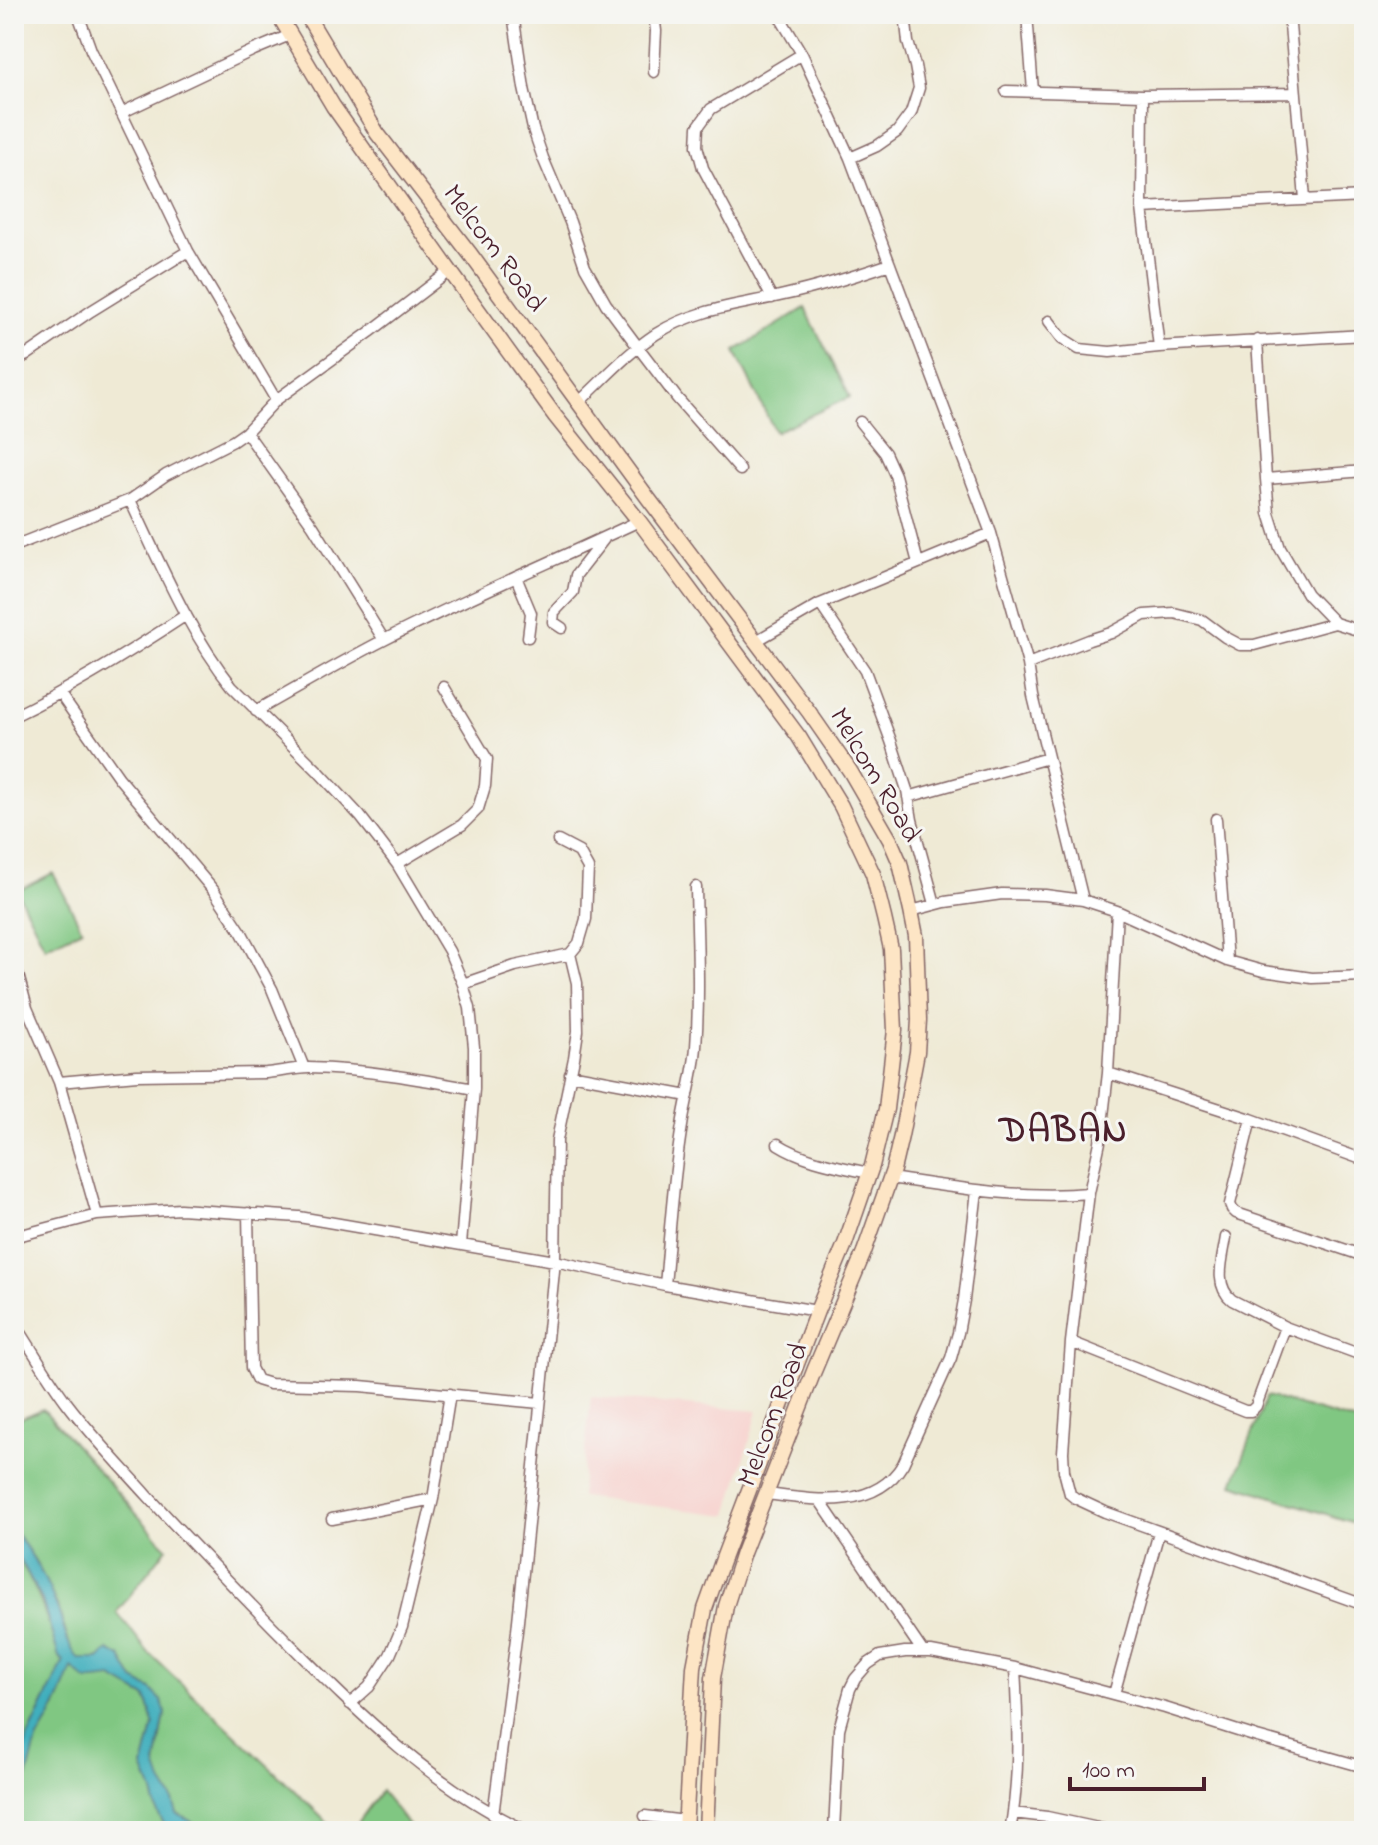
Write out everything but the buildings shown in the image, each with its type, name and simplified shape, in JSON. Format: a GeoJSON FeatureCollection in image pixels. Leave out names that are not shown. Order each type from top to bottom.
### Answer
{"type":"FeatureCollection","features":[{"type":"Feature","properties":{"kind":"main road"},"geometry":{"type":"LineString","coordinates":[[278,14],[333,106],[450,271],[555,416],[639,521],[799,737],[841,806],[873,874],[891,949],[895,1030],[886,1109],[845,1244],[705,1609],[694,1667],[685,1826]]}},
{"type":"Feature","properties":{"kind":"main road","name":"Melcom Road"},"geometry":{"type":"LineString","coordinates":[[306,14],[377,133],[809,712],[871,805],[890,840],[900,863],[911,911],[916,936],[919,1020],[907,1110],[890,1178],[864,1252],[743,1553],[726,1606],[713,1678],[706,1831]]}},
{"type":"Feature","properties":{"kind":"main road"},"geometry":{"type":"LineString","coordinates":[[450,271],[471,255]]}},
{"type":"Feature","properties":{"kind":"main road"},"geometry":{"type":"LineString","coordinates":[[884,918],[911,911]]}},
{"type":"Feature","properties":{"kind":"main road"},"geometry":{"type":"LineString","coordinates":[[817,1311],[836,1319]]}},
{"type":"Feature","properties":{"kind":"street"},"geometry":{"type":"LineString","coordinates":[[78,14],[91,50],[188,251],[276,400]]}},
{"type":"Feature","properties":{"kind":"street"},"geometry":{"type":"LineString","coordinates":[[513,14],[533,129],[585,267],[606,304],[638,347],[677,398],[740,470]]}},
{"type":"Feature","properties":{"kind":"street"},"geometry":{"type":"LineString","coordinates":[[654,14],[654,72]]}},
{"type":"Feature","properties":{"kind":"street"},"geometry":{"type":"LineString","coordinates":[[778,14],[802,54],[850,158],[991,533],[1028,664],[1083,900]]}},
{"type":"Feature","properties":{"kind":"street"},"geometry":{"type":"LineString","coordinates":[[850,158],[877,146],[897,132],[911,113],[919,88],[905,14]]}},
{"type":"Feature","properties":{"kind":"street"},"geometry":{"type":"LineString","coordinates":[[1027,14],[1033,91]]}},
{"type":"Feature","properties":{"kind":"street"},"geometry":{"type":"LineString","coordinates":[[1289,14],[1305,199]]}},
{"type":"Feature","properties":{"kind":"street"},"geometry":{"type":"LineString","coordinates":[[121,113],[290,35]]}},
{"type":"Feature","properties":{"kind":"street"},"geometry":{"type":"LineString","coordinates":[[772,298],[703,168],[697,146],[698,127],[711,109],[802,54]]}},
{"type":"Feature","properties":{"kind":"street"},"geometry":{"type":"LineString","coordinates":[[1006,91],[1143,95],[1296,93]]}},
{"type":"Feature","properties":{"kind":"street"},"geometry":{"type":"LineString","coordinates":[[1143,95],[1142,208],[1159,347]]}},
{"type":"Feature","properties":{"kind":"street"},"geometry":{"type":"LineString","coordinates":[[1142,208],[1364,197]]}},
{"type":"Feature","properties":{"kind":"street"},"geometry":{"type":"LineString","coordinates":[[14,361],[188,251]]}},
{"type":"Feature","properties":{"kind":"street"},"geometry":{"type":"LineString","coordinates":[[578,403],[638,347],[687,318],[727,306],[828,286],[890,264]]}},
{"type":"Feature","properties":{"kind":"street"},"geometry":{"type":"LineString","coordinates":[[14,546],[130,500],[166,475],[233,441],[246,432],[276,400],[450,271]]}},
{"type":"Feature","properties":{"kind":"street"},"geometry":{"type":"LineString","coordinates":[[1049,321],[1062,338],[1079,349],[1110,352],[1364,335]]}},
{"type":"Feature","properties":{"kind":"street"},"geometry":{"type":"LineString","coordinates":[[1257,340],[1269,513],[1280,548],[1307,594],[1335,623],[1364,632]]}},
{"type":"Feature","properties":{"kind":"street"},"geometry":{"type":"LineString","coordinates":[[860,422],[885,453],[895,475],[918,563]]}},
{"type":"Feature","properties":{"kind":"street"},"geometry":{"type":"LineString","coordinates":[[246,432],[313,526],[384,640]]}},
{"type":"Feature","properties":{"kind":"street"},"geometry":{"type":"LineString","coordinates":[[1266,479],[1364,471]]}},
{"type":"Feature","properties":{"kind":"street"},"geometry":{"type":"LineString","coordinates":[[130,500],[186,615],[220,672],[360,816],[397,864],[449,951],[470,1008],[474,1047],[474,1089],[461,1245]]}},
{"type":"Feature","properties":{"kind":"street"},"geometry":{"type":"LineString","coordinates":[[256,711],[384,640],[639,521]]}},
{"type":"Feature","properties":{"kind":"street"},"geometry":{"type":"LineString","coordinates":[[756,641],[820,604],[991,533]]}},
{"type":"Feature","properties":{"kind":"street"},"geometry":{"type":"LineString","coordinates":[[562,628],[553,622],[554,612],[573,592],[576,575],[605,537]]}},
{"type":"Feature","properties":{"kind":"street"},"geometry":{"type":"LineString","coordinates":[[516,577],[531,613],[528,637]]}},
{"type":"Feature","properties":{"kind":"street"},"geometry":{"type":"LineString","coordinates":[[820,604],[865,671],[908,797],[935,904]]}},
{"type":"Feature","properties":{"kind":"street"},"geometry":{"type":"LineString","coordinates":[[1028,664],[1111,633],[1144,615],[1174,613],[1202,620],[1240,645],[1264,643],[1335,623]]}},
{"type":"Feature","properties":{"kind":"street"},"geometry":{"type":"LineString","coordinates":[[14,716],[60,694],[186,615]]}},
{"type":"Feature","properties":{"kind":"street"},"geometry":{"type":"LineString","coordinates":[[397,864],[462,825],[478,809],[485,786],[487,759],[444,687]]}},
{"type":"Feature","properties":{"kind":"street"},"geometry":{"type":"LineString","coordinates":[[60,694],[119,778],[214,891],[242,933],[272,989],[304,1068]]}},
{"type":"Feature","properties":{"kind":"street"},"geometry":{"type":"LineString","coordinates":[[908,797],[1048,758]]}},
{"type":"Feature","properties":{"kind":"street"},"geometry":{"type":"LineString","coordinates":[[1216,819],[1227,961]]}},
{"type":"Feature","properties":{"kind":"street"},"geometry":{"type":"LineString","coordinates":[[463,984],[515,966],[570,954],[579,943],[586,919],[588,868],[579,852],[558,841]]}},
{"type":"Feature","properties":{"kind":"street"},"geometry":{"type":"LineString","coordinates":[[665,1285],[677,1164],[694,1067],[697,1014],[696,887]]}},
{"type":"Feature","properties":{"kind":"street"},"geometry":{"type":"LineString","coordinates":[[911,911],[935,904],[1002,894],[1083,900],[1117,911],[1227,961],[1263,971],[1312,978],[1364,976]]}},
{"type":"Feature","properties":{"kind":"street"},"geometry":{"type":"LineString","coordinates":[[1117,911],[1108,1073],[1100,1142],[1089,1193],[1071,1342],[1063,1452],[1070,1494],[1105,1512],[1364,1605]]}},
{"type":"Feature","properties":{"kind":"street"},"geometry":{"type":"LineString","coordinates":[[493,1815],[517,1631],[555,1261],[557,1140],[578,1031],[579,1000],[570,954]]}},
{"type":"Feature","properties":{"kind":"street"},"geometry":{"type":"LineString","coordinates":[[14,960],[27,1008],[59,1082],[97,1215]]}},
{"type":"Feature","properties":{"kind":"street"},"geometry":{"type":"LineString","coordinates":[[59,1082],[137,1075],[287,1072],[304,1068],[409,1077],[474,1089]]}},
{"type":"Feature","properties":{"kind":"street"},"geometry":{"type":"LineString","coordinates":[[1108,1073],[1251,1119],[1364,1160]]}},
{"type":"Feature","properties":{"kind":"street"},"geometry":{"type":"LineString","coordinates":[[570,1074],[688,1096]]}},
{"type":"Feature","properties":{"kind":"street"},"geometry":{"type":"LineString","coordinates":[[1251,1119],[1230,1204],[1232,1209],[1236,1213],[1364,1256]]}},
{"type":"Feature","properties":{"kind":"street"},"geometry":{"type":"LineString","coordinates":[[778,1144],[808,1158],[869,1173]]}},
{"type":"Feature","properties":{"kind":"street"},"geometry":{"type":"LineString","coordinates":[[890,1178],[977,1191],[1057,1196],[1089,1193]]}},
{"type":"Feature","properties":{"kind":"street"},"geometry":{"type":"LineString","coordinates":[[767,1494],[820,1501],[861,1496],[882,1488],[895,1478],[951,1358],[966,1285],[977,1191]]}},
{"type":"Feature","properties":{"kind":"street"},"geometry":{"type":"LineString","coordinates":[[14,1237],[97,1215],[180,1209],[299,1217],[555,1261],[665,1285],[817,1311]]}},
{"type":"Feature","properties":{"kind":"street"},"geometry":{"type":"LineString","coordinates":[[248,1213],[251,1368],[257,1380],[270,1384],[360,1386],[540,1403]]}},
{"type":"Feature","properties":{"kind":"street"},"geometry":{"type":"LineString","coordinates":[[1226,1237],[1220,1271],[1225,1294],[1285,1327],[1364,1356]]}},
{"type":"Feature","properties":{"kind":"street"},"geometry":{"type":"LineString","coordinates":[[14,1322],[67,1403],[118,1464],[350,1704],[445,1783],[493,1815],[527,1831]]}},
{"type":"Feature","properties":{"kind":"street"},"geometry":{"type":"LineString","coordinates":[[1071,1342],[1251,1411],[1256,1406],[1285,1327]]}},
{"type":"Feature","properties":{"kind":"street"},"geometry":{"type":"LineString","coordinates":[[350,1704],[369,1687],[390,1655],[402,1627],[433,1499],[450,1394]]}},
{"type":"Feature","properties":{"kind":"street"},"geometry":{"type":"LineString","coordinates":[[332,1519],[433,1499]]}},
{"type":"Feature","properties":{"kind":"street"},"geometry":{"type":"LineString","coordinates":[[820,1501],[923,1652]]}},
{"type":"Feature","properties":{"kind":"street"},"geometry":{"type":"LineString","coordinates":[[1114,1694],[1159,1532]]}},
{"type":"Feature","properties":{"kind":"street"},"geometry":{"type":"LineString","coordinates":[[834,1831],[839,1729],[850,1689],[868,1664],[880,1656],[905,1652],[923,1652],[1015,1668],[1165,1708],[1364,1767]]}},
{"type":"Feature","properties":{"kind":"street"},"geometry":{"type":"LineString","coordinates":[[1010,1831],[1017,1749],[1015,1668]]}},
{"type":"Feature","properties":{"kind":"street"},"geometry":{"type":"LineString","coordinates":[[1013,1813],[1112,1831]]}},
{"type":"Feature","properties":{"kind":"street"},"geometry":{"type":"LineString","coordinates":[[645,1816],[685,1826]]}},
{"type":"Feature","properties":{"kind":"shaded area"},"geometry":{"type":"Polygon","coordinates":[[[591,1397],[758,1411],[728,1515],[580,1497],[591,1397]]]}},
{"type":"Feature","properties":{"kind":"green space"},"geometry":{"type":"Polygon","coordinates":[[[805,308],[850,397],[775,432],[735,351],[805,308]]]}},
{"type":"Feature","properties":{"kind":"green space"},"geometry":{"type":"Polygon","coordinates":[[[53,873],[82,929],[45,947],[17,891],[53,873]]]}},
{"type":"Feature","properties":{"kind":"green space"},"geometry":{"type":"Polygon","coordinates":[[[1267,1396],[1364,1424],[1364,1514],[1360,1525],[1233,1484],[1267,1396]]]}},
{"type":"Feature","properties":{"kind":"green space"},"geometry":{"type":"Polygon","coordinates":[[[43,1409],[167,1548],[117,1612],[148,1652],[337,1831],[205,1831],[177,1814],[156,1765],[165,1713],[151,1690],[134,1680],[121,1657],[79,1660],[71,1649],[57,1605],[35,1561],[14,1531],[14,1421],[43,1409]]]}},
{"type":"Feature","properties":{"kind":"green space"},"geometry":{"type":"Polygon","coordinates":[[[14,1552],[36,1590],[59,1657],[64,1661],[27,1739],[14,1777],[14,1552]]]}},
{"type":"Feature","properties":{"kind":"green space"},"geometry":{"type":"Polygon","coordinates":[[[71,1667],[112,1678],[146,1697],[154,1723],[143,1767],[158,1814],[169,1831],[14,1831],[14,1798],[27,1778],[37,1741],[59,1701],[71,1667]]]}},
{"type":"Feature","properties":{"kind":"green space"},"geometry":{"type":"Polygon","coordinates":[[[381,1791],[413,1831],[352,1831],[381,1791]]]}},
{"type":"Feature","properties":{"kind":"water"},"geometry":{"type":"Polygon","coordinates":[[[14,1531],[44,1577],[68,1641],[79,1659],[99,1659],[108,1650],[121,1657],[134,1680],[151,1689],[162,1701],[165,1713],[156,1765],[177,1814],[205,1831],[169,1831],[158,1814],[143,1767],[154,1723],[146,1697],[112,1678],[87,1681],[72,1668],[37,1741],[24,1785],[14,1798],[14,1777],[27,1739],[64,1661],[59,1657],[42,1600],[14,1552],[14,1531]]]}},
{"type":"Feature","properties":{"kind":"district","name":"DABAN"},"geometry":{"type":"Point","coordinates":[1064,1128]}}]}
